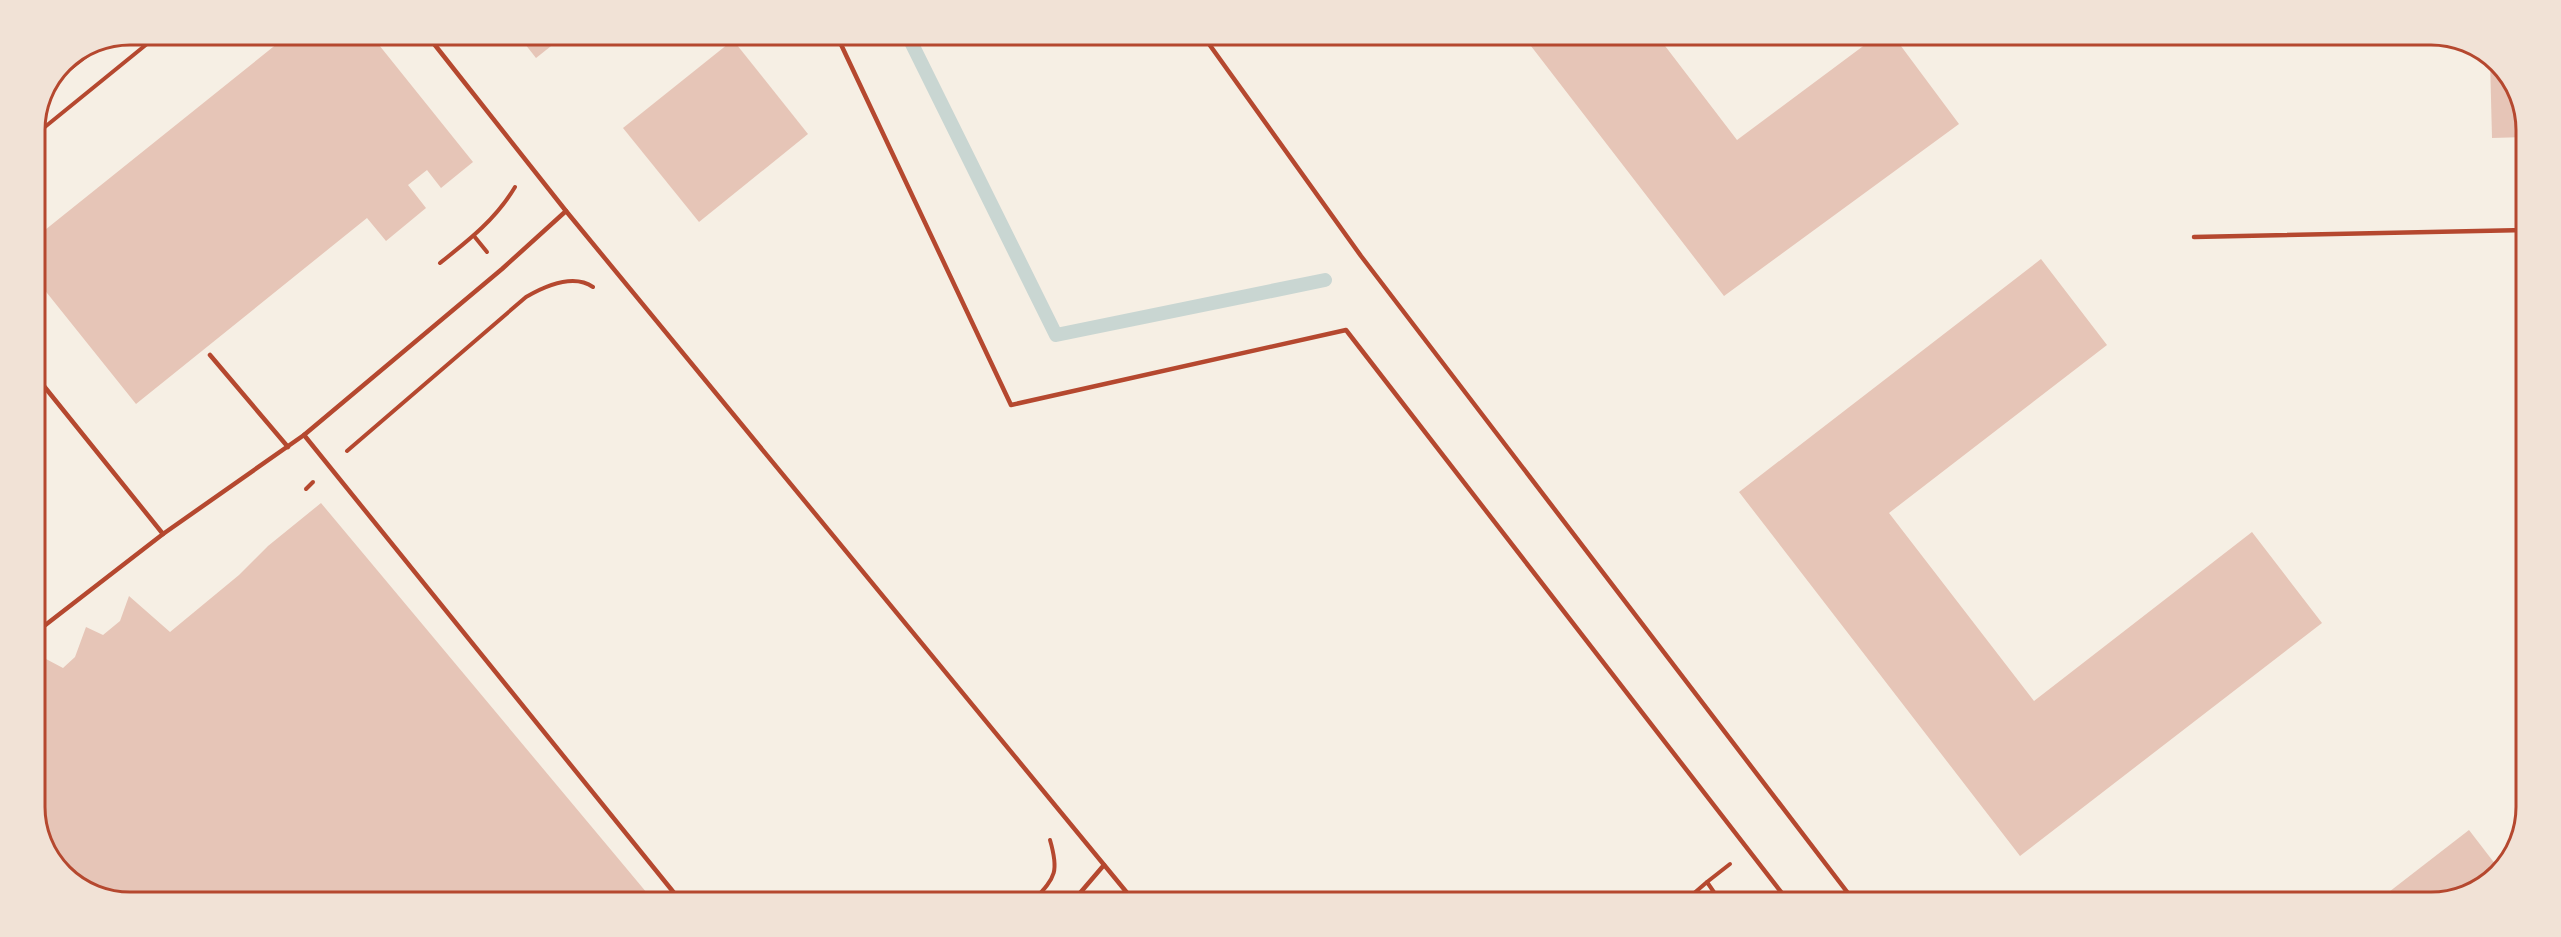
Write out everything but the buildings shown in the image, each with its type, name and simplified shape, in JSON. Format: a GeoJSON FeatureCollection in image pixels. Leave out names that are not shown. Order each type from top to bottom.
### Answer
{"type":"FeatureCollection","features":[{"type":"Feature","properties":{"kind":"lane"},"geometry":{"type":"LineString","coordinates":[[435,45],[566,212],[1126,892]]}},
{"type":"Feature","properties":{"kind":"lane"},"geometry":{"type":"LineString","coordinates":[[841,45],[1011,405],[1346,330],[1781,892]]}},
{"type":"Feature","properties":{"kind":"lane"},"geometry":{"type":"LineString","coordinates":[[1210,45],[1361,256],[1847,892]]}},
{"type":"Feature","properties":{"kind":"lane"},"geometry":{"type":"LineString","coordinates":[[45,625],[163,534],[304,435],[502,269],[566,212]]}},
{"type":"Feature","properties":{"kind":"lane"},"geometry":{"type":"LineString","coordinates":[[2194,237],[2516,230]]}},
{"type":"Feature","properties":{"kind":"lane"},"geometry":{"type":"LineString","coordinates":[[210,355],[288,447]]}},
{"type":"Feature","properties":{"kind":"lane"},"geometry":{"type":"LineString","coordinates":[[45,387],[163,534]]}},
{"type":"Feature","properties":{"kind":"lane"},"geometry":{"type":"LineString","coordinates":[[304,435],[673,892]]}},
{"type":"Feature","properties":{"kind":"lane"},"geometry":{"type":"LineString","coordinates":[[1081,892],[1104,865]]}},
{"type":"Feature","properties":{"kind":"path"},"geometry":{"type":"LineString","coordinates":[[45,126],[145,45]]}},
{"type":"Feature","properties":{"kind":"path"},"geometry":{"type":"LineString","coordinates":[[440,263],[474,236],[502,209],[516,186],[513,178]]}},
{"type":"Feature","properties":{"kind":"path"},"geometry":{"type":"LineString","coordinates":[[306,489],[526,297],[563,281],[586,282],[600,292]]}},
{"type":"Feature","properties":{"kind":"path"},"geometry":{"type":"LineString","coordinates":[[1042,892],[1053,880],[1056,862],[1050,838]]}},
{"type":"Feature","properties":{"kind":"path"},"geometry":{"type":"LineString","coordinates":[[1695,892],[1707,882],[1714,892]]}},
{"type":"Feature","properties":{"kind":"waterway"},"geometry":{"type":"LineString","coordinates":[[912,45],[1056,335],[1325,280]]}}]}
